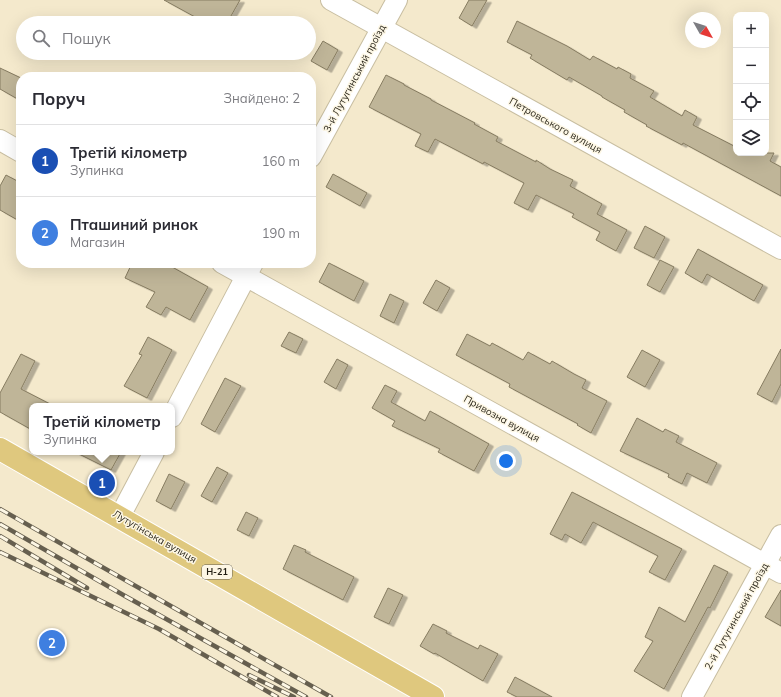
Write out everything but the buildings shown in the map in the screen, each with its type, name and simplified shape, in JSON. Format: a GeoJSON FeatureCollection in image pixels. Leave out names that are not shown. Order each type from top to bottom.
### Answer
{"type":"FeatureCollection","features":[{"type":"Feature","properties":{"kind":"main road","name":"Лутугінська вулиця"},"geometry":{"type":"LineString","coordinates":[[0,449],[120,516],[433,697]]}},
{"type":"Feature","properties":{"kind":"street","name":"Петровського вулиця"},"geometry":{"type":"LineString","coordinates":[[331,0],[380,29],[781,249]]}},
{"type":"Feature","properties":{"kind":"street","name":"3-й Лутугинський проїзд"},"geometry":{"type":"LineString","coordinates":[[316,148],[397,0]]}},
{"type":"Feature","properties":{"kind":"street"},"geometry":{"type":"LineString","coordinates":[[0,140],[16,149]]}},
{"type":"Feature","properties":{"kind":"street"},"geometry":{"type":"LineString","coordinates":[[175,411],[250,270]]}},
{"type":"Feature","properties":{"kind":"street","name":"Привозна вулиця"},"geometry":{"type":"LineString","coordinates":[[250,270],[773,568]]}},
{"type":"Feature","properties":{"kind":"street"},"geometry":{"type":"LineString","coordinates":[[120,516],[152,455]]}},
{"type":"Feature","properties":{"kind":"street","name":"2-й Лутугинський проїзд"},"geometry":{"type":"LineString","coordinates":[[692,697],[773,568],[781,535]]}},
{"type":"Feature","properties":{"kind":"railway"},"geometry":{"type":"LineString","coordinates":[[0,509],[331,697]]}},
{"type":"Feature","properties":{"kind":"railway"},"geometry":{"type":"LineString","coordinates":[[0,524],[306,697]]}},
{"type":"Feature","properties":{"kind":"railway"},"geometry":{"type":"LineString","coordinates":[[0,536],[87,588]]}},
{"type":"Feature","properties":{"kind":"railway"},"geometry":{"type":"LineString","coordinates":[[0,552],[159,629],[277,697]]}},
{"type":"Feature","properties":{"kind":"railway"},"geometry":{"type":"LineString","coordinates":[[249,675],[294,697]]}},
{"type":"Feature","properties":{"kind":"place","name":"Третій кілометр"},"geometry":{"type":"Point","coordinates":[102,483]}},
{"type":"Feature","properties":{"kind":"place","name":"Пташиний ринок"},"geometry":{"type":"Point","coordinates":[52,643]}}]}
